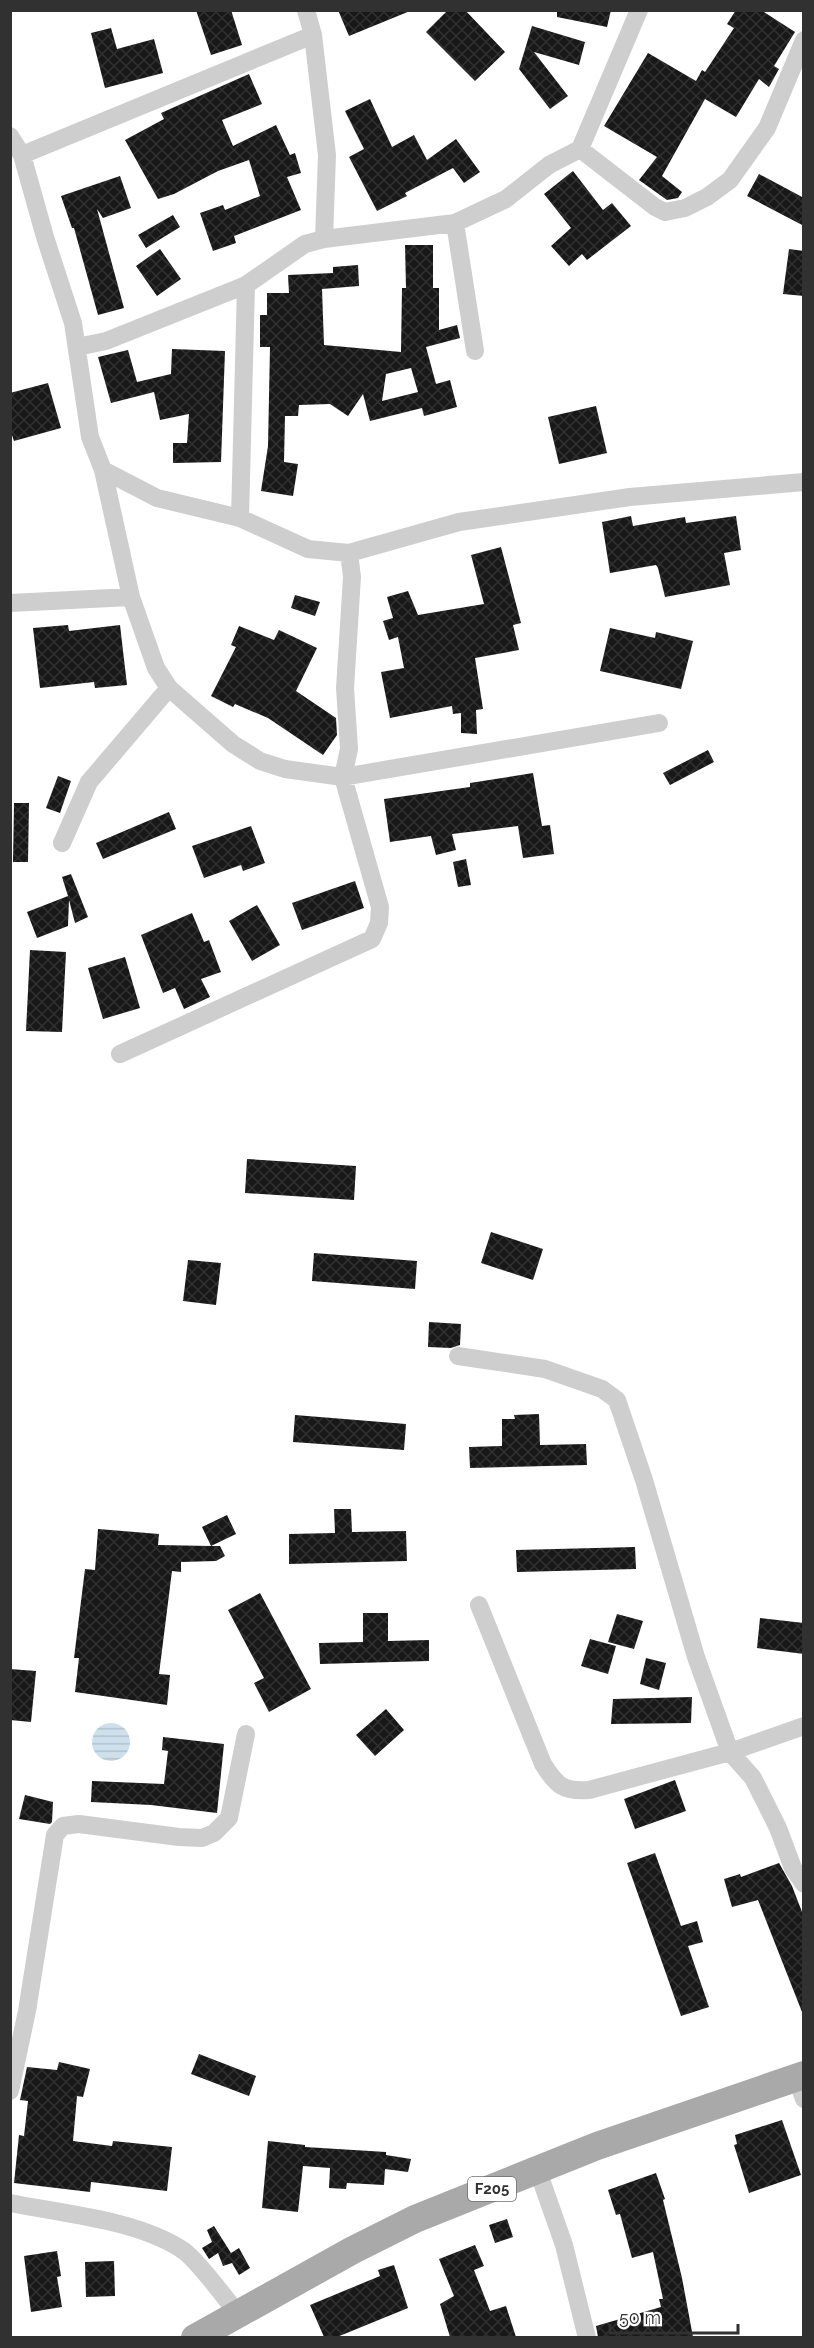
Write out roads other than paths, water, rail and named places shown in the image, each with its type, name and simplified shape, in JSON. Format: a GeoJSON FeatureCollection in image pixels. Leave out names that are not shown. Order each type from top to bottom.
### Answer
{"type":"FeatureCollection","features":[{"type":"Feature","properties":{"kind":"main road","name":"F205"},"geometry":{"type":"LineString","coordinates":[[206,2335],[238,2314],[353,2250],[415,2219],[597,2146],[801,2084]]}},
{"type":"Feature","properties":{"kind":"street"},"geometry":{"type":"LineString","coordinates":[[306,10],[313,35],[327,155],[324,239]]}},
{"type":"Feature","properties":{"kind":"street"},"geometry":{"type":"LineString","coordinates":[[77,347],[106,340],[246,285],[305,244],[324,239],[454,223],[506,199],[549,165],[580,149],[639,10]]}},
{"type":"Feature","properties":{"kind":"street"},"geometry":{"type":"LineString","coordinates":[[22,155],[313,35]]}},
{"type":"Feature","properties":{"kind":"street"},"geometry":{"type":"LineString","coordinates":[[580,149],[656,207],[665,212],[685,208],[707,197],[730,180],[767,128],[804,40]]}},
{"type":"Feature","properties":{"kind":"street"},"geometry":{"type":"LineString","coordinates":[[10,136],[22,155],[45,237],[73,323],[90,437],[103,470],[131,597],[156,668],[170,688],[233,744],[260,760],[285,769],[343,777],[659,723]]}},
{"type":"Feature","properties":{"kind":"street"},"geometry":{"type":"LineString","coordinates":[[454,223],[475,351]]}},
{"type":"Feature","properties":{"kind":"street"},"geometry":{"type":"LineString","coordinates":[[240,519],[246,285]]}},
{"type":"Feature","properties":{"kind":"street"},"geometry":{"type":"LineString","coordinates":[[103,470],[156,498],[240,519],[308,549],[349,553],[459,522],[630,497],[804,482]]}},
{"type":"Feature","properties":{"kind":"street"},"geometry":{"type":"LineString","coordinates":[[120,1054],[372,939],[379,923],[380,907],[343,777],[349,749],[345,688],[352,577],[349,553]]}},
{"type":"Feature","properties":{"kind":"street"},"geometry":{"type":"LineString","coordinates":[[10,603],[131,597]]}},
{"type":"Feature","properties":{"kind":"street"},"geometry":{"type":"LineString","coordinates":[[62,843],[88,782],[170,688]]}},
{"type":"Feature","properties":{"kind":"street"},"geometry":{"type":"LineString","coordinates":[[458,1356],[545,1369],[602,1389],[617,1400],[644,1480],[696,1657],[730,1752],[753,1778],[778,1828],[793,1868],[804,1884]]}},
{"type":"Feature","properties":{"kind":"street"},"geometry":{"type":"LineString","coordinates":[[479,1605],[543,1764],[552,1778],[562,1787],[573,1791],[589,1790],[730,1752],[804,1726]]}},
{"type":"Feature","properties":{"kind":"street"},"geometry":{"type":"LineString","coordinates":[[10,2091],[19,2010],[56,1835],[63,1826],[79,1824],[179,1837],[202,1838],[214,1833],[230,1818],[246,1734]]}},
{"type":"Feature","properties":{"kind":"street"},"geometry":{"type":"LineString","coordinates":[[538,2171],[564,2245],[587,2337]]}},
{"type":"Feature","properties":{"kind":"street"},"geometry":{"type":"LineString","coordinates":[[10,2203],[129,2226],[160,2237],[186,2253],[238,2314]]}},
{"type":"Feature","properties":{"kind":"water"},"geometry":{"type":"Polygon","coordinates":[[[111,1723],[124,1729],[130,1742],[124,1755],[111,1761],[98,1755],[92,1742],[98,1729],[111,1723]]]}}]}
